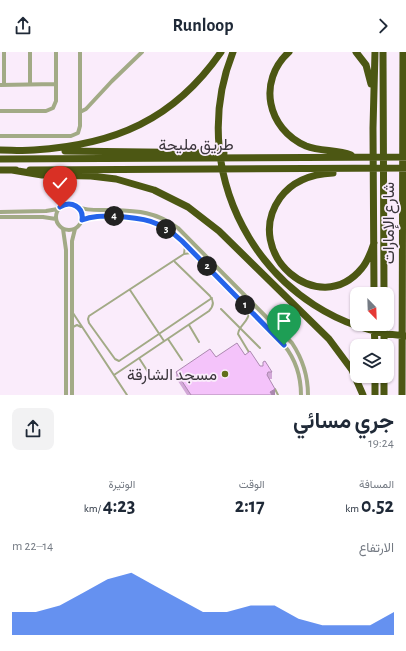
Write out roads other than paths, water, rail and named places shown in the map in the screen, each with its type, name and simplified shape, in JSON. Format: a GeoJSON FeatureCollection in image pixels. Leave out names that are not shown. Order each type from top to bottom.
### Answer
{"type":"FeatureCollection","features":[{"type":"Feature","properties":{"kind":"highway"},"geometry":{"type":"LineString","coordinates":[[33,150],[96,142],[145,123],[187,93],[221,52]]}},
{"type":"Feature","properties":{"kind":"highway"},"geometry":{"type":"LineString","coordinates":[[233,52],[224,80],[219,106],[219,145],[225,182],[234,210],[247,236],[258,253],[285,282],[317,306],[354,325],[376,331],[406,336]]}},
{"type":"Feature","properties":{"kind":"highway"},"geometry":{"type":"LineString","coordinates":[[289,52],[278,66],[271,84],[270,96],[272,107],[279,123],[288,134],[306,146],[320,150],[344,152],[357,157]]}},
{"type":"Feature","properties":{"kind":"highway"},"geometry":{"type":"LineString","coordinates":[[356,52],[364,61],[369,74],[373,115]]}},
{"type":"Feature","properties":{"kind":"highway"},"geometry":{"type":"LineString","coordinates":[[374,52],[374,287]]}},
{"type":"Feature","properties":{"kind":"highway","name":"شارع الإمارات"},"geometry":{"type":"LineString","coordinates":[[383,52],[384,287]]}},
{"type":"Feature","properties":{"kind":"highway","name":"شارع الإمارات"},"geometry":{"type":"LineString","coordinates":[[402,52],[402,395]]}},
{"type":"Feature","properties":{"kind":"highway"},"geometry":{"type":"LineString","coordinates":[[0,150],[250,153],[284,158]]}},
{"type":"Feature","properties":{"kind":"highway","name":"طريق مليحة"},"geometry":{"type":"LineString","coordinates":[[0,159],[406,157]]}},
{"type":"Feature","properties":{"kind":"highway"},"geometry":{"type":"LineString","coordinates":[[364,168],[311,176],[290,187],[279,200],[272,214],[270,222],[270,239],[275,254],[283,267],[289,273],[308,284],[322,286],[330,286],[344,282],[357,274],[366,262],[374,244]]}},
{"type":"Feature","properties":{"kind":"highway","name":"طريق مليحة"},"geometry":{"type":"LineString","coordinates":[[0,170],[406,168]]}},
{"type":"Feature","properties":{"kind":"highway"},"geometry":{"type":"LineString","coordinates":[[12,170],[37,175],[91,176],[116,179],[154,190],[188,207],[219,231],[330,339],[352,370],[363,395]]}},
{"type":"Feature","properties":{"kind":"highway"},"geometry":{"type":"LineString","coordinates":[[375,383],[375,395]]}},
{"type":"Feature","properties":{"kind":"highway"},"geometry":{"type":"LineString","coordinates":[[384,383],[384,395]]}},
{"type":"Feature","properties":{"kind":"street"},"geometry":{"type":"LineString","coordinates":[[4,52],[2,85],[56,84]]}},
{"type":"Feature","properties":{"kind":"street"},"geometry":{"type":"LineString","coordinates":[[30,52],[30,84]]}},
{"type":"Feature","properties":{"kind":"street"},"geometry":{"type":"LineString","coordinates":[[0,111],[50,110],[54,108],[56,103],[56,52]]}},
{"type":"Feature","properties":{"kind":"street"},"geometry":{"type":"LineString","coordinates":[[0,136],[75,135],[78,133],[80,128],[80,52]]}},
{"type":"Feature","properties":{"kind":"street"},"geometry":{"type":"LineString","coordinates":[[80,112],[86,109],[107,85],[142,52]]}},
{"type":"Feature","properties":{"kind":"street"},"geometry":{"type":"LineString","coordinates":[[0,212],[46,211],[59,209],[67,204],[72,204],[78,207],[93,210],[140,211],[168,221],[183,233],[288,339],[298,353],[306,373],[308,395]]}},
{"type":"Feature","properties":{"kind":"street"},"geometry":{"type":"LineString","coordinates":[[59,209],[56,213],[58,224],[63,229],[70,230],[78,226],[82,220],[82,213],[78,207]]}},
{"type":"Feature","properties":{"kind":"street"},"geometry":{"type":"LineString","coordinates":[[82,220],[99,216],[142,218],[163,226],[173,233],[284,345],[293,358],[299,374],[301,395]]}},
{"type":"Feature","properties":{"kind":"street"},"geometry":{"type":"LineString","coordinates":[[0,217],[43,217],[56,219]]}},
{"type":"Feature","properties":{"kind":"street"},"geometry":{"type":"LineString","coordinates":[[63,229],[66,250],[66,395]]}},
{"type":"Feature","properties":{"kind":"street"},"geometry":{"type":"LineString","coordinates":[[72,395],[72,241],[74,229]]}},
{"type":"Feature","properties":{"kind":"street"},"geometry":{"type":"LineString","coordinates":[[244,304],[248,299]]}},
{"type":"Feature","properties":{"kind":"street"},"geometry":{"type":"LineString","coordinates":[[258,318],[264,314]]}},
{"type":"Feature","properties":{"kind":"lane"},"geometry":{"type":"LineString","coordinates":[[184,243],[184,254]]}},
{"type":"Feature","properties":{"kind":"lane"},"geometry":{"type":"LineString","coordinates":[[195,254],[184,254],[89,316],[89,323],[118,361],[212,298]]}},
{"type":"Feature","properties":{"kind":"lane"},"geometry":{"type":"LineString","coordinates":[[114,375],[211,310],[213,303],[212,298],[175,261]]}},
{"type":"Feature","properties":{"kind":"lane"},"geometry":{"type":"LineString","coordinates":[[130,290],[164,341]]}},
{"type":"Feature","properties":{"kind":"lane"},"geometry":{"type":"LineString","coordinates":[[221,309],[260,348]]}},
{"type":"Feature","properties":{"kind":"lane"},"geometry":{"type":"LineString","coordinates":[[249,309],[249,319]]}},
{"type":"Feature","properties":{"kind":"lane"},"geometry":{"type":"LineString","coordinates":[[72,312],[127,395]]}},
{"type":"Feature","properties":{"kind":"lane"},"geometry":{"type":"LineString","coordinates":[[252,357],[238,336],[238,331],[249,319],[258,318]]}},
{"type":"Feature","properties":{"kind":"lane"},"geometry":{"type":"LineString","coordinates":[[72,327],[77,325],[82,328]]}},
{"type":"Feature","properties":{"kind":"lane"},"geometry":{"type":"LineString","coordinates":[[189,325],[199,342]]}},
{"type":"Feature","properties":{"kind":"lane"},"geometry":{"type":"LineString","coordinates":[[168,339],[182,360]]}},
{"type":"Feature","properties":{"kind":"lane"},"geometry":{"type":"LineString","coordinates":[[139,358],[150,375]]}},
{"type":"Feature","properties":{"kind":"lane"},"geometry":{"type":"LineString","coordinates":[[272,386],[278,395]]}},
{"type":"Feature","properties":{"kind":"place","name":"مسجد الشارقة"},"geometry":{"type":"Point","coordinates":[225,374]}}]}
